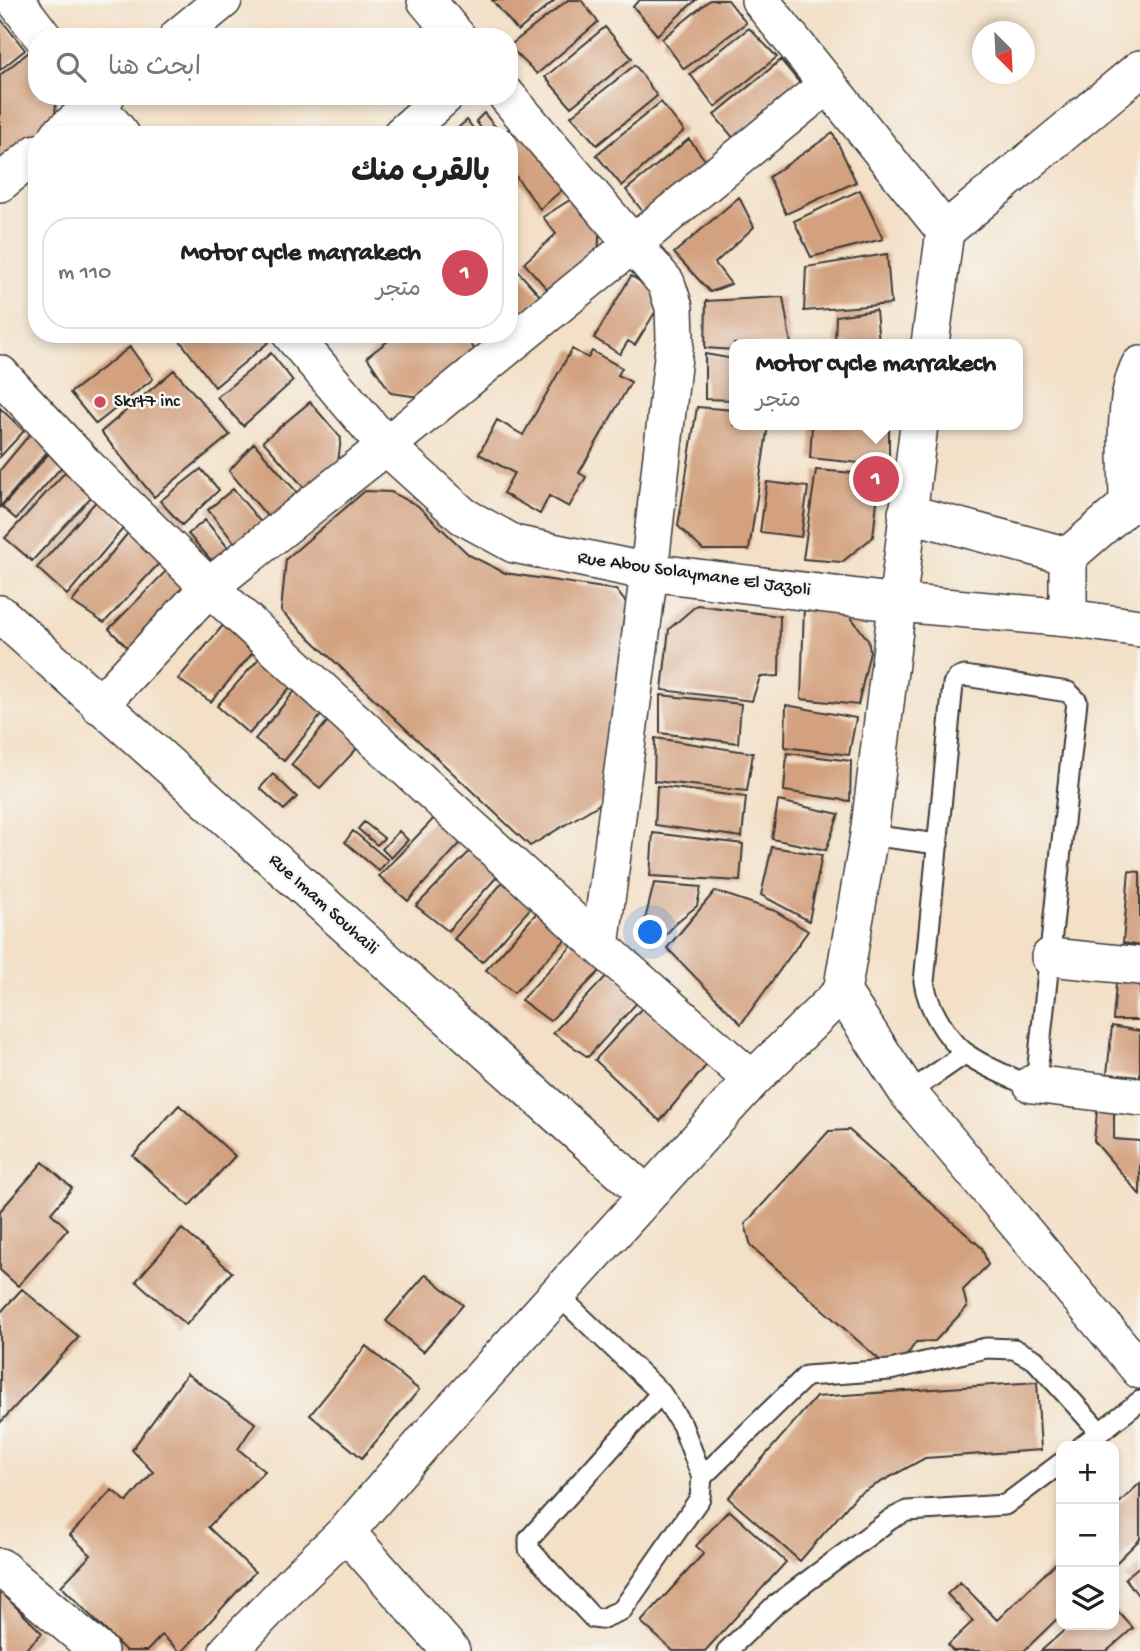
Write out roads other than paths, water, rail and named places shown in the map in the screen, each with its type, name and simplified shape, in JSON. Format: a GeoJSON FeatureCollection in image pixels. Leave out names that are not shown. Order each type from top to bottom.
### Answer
{"type":"FeatureCollection","features":[{"type":"Feature","properties":{"kind":"street"},"geometry":{"type":"LineString","coordinates":[[15,0],[36,28]]}},
{"type":"Feature","properties":{"kind":"street"},"geometry":{"type":"LineString","coordinates":[[189,28],[223,0]]}},
{"type":"Feature","properties":{"kind":"street"},"geometry":{"type":"LineString","coordinates":[[426,0],[449,28]]}},
{"type":"Feature","properties":{"kind":"street"},"geometry":{"type":"LineString","coordinates":[[761,0],[945,232]]}},
{"type":"Feature","properties":{"kind":"street"},"geometry":{"type":"LineString","coordinates":[[931,339],[945,232],[1140,69]]}},
{"type":"Feature","properties":{"kind":"street"},"geometry":{"type":"LineString","coordinates":[[518,338],[828,84]]}},
{"type":"Feature","properties":{"kind":"street"},"geometry":{"type":"LineString","coordinates":[[68,126],[91,105]]}},
{"type":"Feature","properties":{"kind":"street"},"geometry":{"type":"LineString","coordinates":[[101,105],[115,126]]}},
{"type":"Feature","properties":{"kind":"street"},"geometry":{"type":"LineString","coordinates":[[411,126],[435,105]]}},
{"type":"Feature","properties":{"kind":"street"},"geometry":{"type":"LineString","coordinates":[[515,105],[666,283],[674,307],[675,339],[649,572],[600,946]]}},
{"type":"Feature","properties":{"kind":"street"},"geometry":{"type":"LineString","coordinates":[[0,183],[28,160]]}},
{"type":"Feature","properties":{"kind":"street","name":"Rue Abou Solaymane El Jazoli"},"geometry":{"type":"LineString","coordinates":[[299,343],[386,446],[463,516],[514,544],[649,572],[899,603],[1068,618],[1140,628]]}},
{"type":"Feature","properties":{"kind":"street"},"geometry":{"type":"LineString","coordinates":[[99,705],[209,587],[511,343]]}},
{"type":"Feature","properties":{"kind":"street"},"geometry":{"type":"LineString","coordinates":[[1068,556],[1136,501],[1131,389],[1140,365]]}},
{"type":"Feature","properties":{"kind":"street"},"geometry":{"type":"LineString","coordinates":[[0,374],[84,464],[209,587],[600,946],[752,1080]]}},
{"type":"Feature","properties":{"kind":"street"},"geometry":{"type":"LineString","coordinates":[[228,1651],[346,1532],[436,1428],[752,1080],[842,992],[869,835],[918,430]]}},
{"type":"Feature","properties":{"kind":"street"},"geometry":{"type":"LineString","coordinates":[[907,513],[1068,556]]}},
{"type":"Feature","properties":{"kind":"street"},"geometry":{"type":"LineString","coordinates":[[1068,556],[1068,618]]}},
{"type":"Feature","properties":{"kind":"street","name":"Rue Imam Souhaili"},"geometry":{"type":"LineString","coordinates":[[0,614],[647,1195]]}},
{"type":"Feature","properties":{"kind":"street"},"geometry":{"type":"LineString","coordinates":[[1050,957],[1140,966]]}},
{"type":"Feature","properties":{"kind":"street"},"geometry":{"type":"LineString","coordinates":[[842,992],[908,1093],[1140,1370]]}},
{"type":"Feature","properties":{"kind":"street"},"geometry":{"type":"LineString","coordinates":[[1032,1084],[1140,1097]]}},
{"type":"Feature","properties":{"kind":"street"},"geometry":{"type":"LineString","coordinates":[[346,1532],[451,1651]]}},
{"type":"Feature","properties":{"kind":"street"},"geometry":{"type":"LineString","coordinates":[[0,1567],[99,1651]]}},
{"type":"Feature","properties":{"kind":"lane"},"geometry":{"type":"LineString","coordinates":[[965,676],[1072,694],[1077,705],[1037,1074],[1032,1084],[1025,1084],[965,1053],[934,1013],[926,997],[924,982],[938,844],[955,680],[965,676]]}},
{"type":"Feature","properties":{"kind":"lane"},"geometry":{"type":"LineString","coordinates":[[869,835],[938,844]]}},
{"type":"Feature","properties":{"kind":"lane"},"geometry":{"type":"LineString","coordinates":[[908,1093],[965,1053]]}},
{"type":"Feature","properties":{"kind":"lane"},"geometry":{"type":"LineString","coordinates":[[558,1296],[661,1393],[682,1425],[702,1477],[700,1498],[622,1610],[601,1619],[593,1618],[529,1549],[530,1539],[661,1393]]}},
{"type":"Feature","properties":{"kind":"lane"},"geometry":{"type":"LineString","coordinates":[[702,1477],[806,1376],[890,1370],[986,1348],[1014,1349],[1035,1360],[1100,1432]]}},
{"type":"Feature","properties":{"kind":"lane"},"geometry":{"type":"LineString","coordinates":[[1088,1441],[1140,1401]]}},
{"type":"Feature","properties":{"kind":"lane"},"geometry":{"type":"LineString","coordinates":[[727,1651],[774,1606],[891,1519],[907,1511],[1005,1505],[1056,1467]]}},
{"type":"Feature","properties":{"kind":"place","name":"Skrt7 inc"},"geometry":{"type":"Point","coordinates":[100,402]}},
{"type":"Feature","properties":{"kind":"place","name":"Motor cycle marrakech"},"geometry":{"type":"Point","coordinates":[876,479]}}]}
